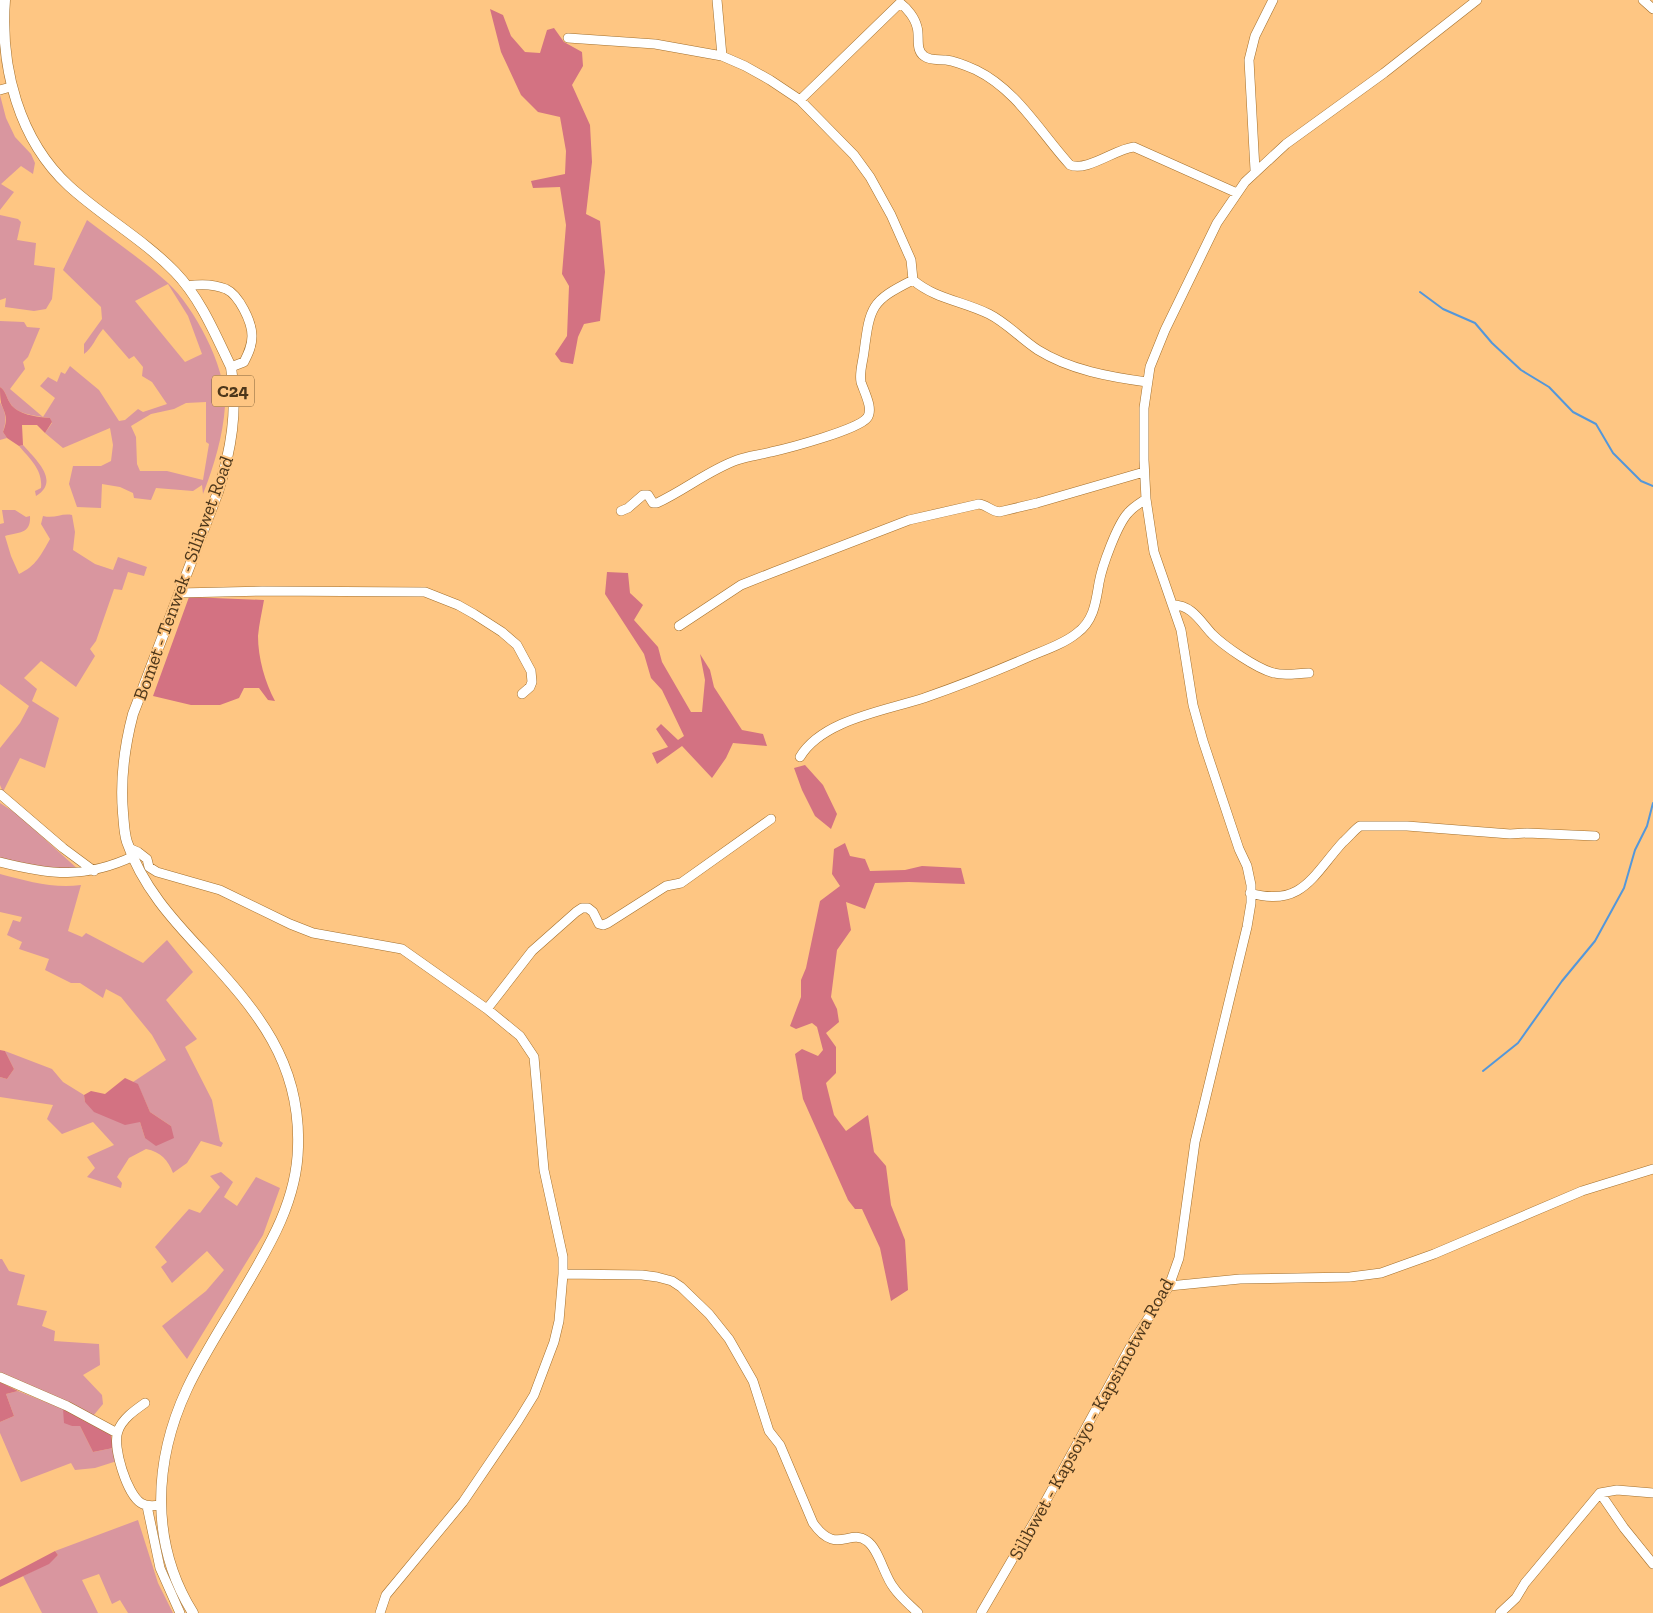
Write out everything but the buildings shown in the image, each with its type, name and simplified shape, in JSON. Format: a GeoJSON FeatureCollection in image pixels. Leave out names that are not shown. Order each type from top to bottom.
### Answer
{"type":"FeatureCollection","features":[{"type":"Feature","properties":{"kind":"main road","name":"Bomet - Tenwek - Silibwet Road"},"geometry":{"type":"LineString","coordinates":[[5,0],[1,36],[3,89],[36,148],[69,186],[159,256],[187,286],[215,330],[231,367],[234,423],[227,463],[218,492],[134,714],[127,738],[122,765],[121,786],[124,828],[132,853]]}},
{"type":"Feature","properties":{"kind":"main road","name":"C24"},"geometry":{"type":"LineString","coordinates":[[132,853],[147,884],[161,904],[247,1002],[274,1041],[285,1064],[293,1090],[298,1118],[296,1173],[280,1224],[186,1390],[168,1443],[160,1505],[164,1541],[176,1580],[193,1613]]}},
{"type":"Feature","properties":{"kind":"street"},"geometry":{"type":"LineString","coordinates":[[717,0],[722,56]]}},
{"type":"Feature","properties":{"kind":"street"},"geometry":{"type":"LineString","coordinates":[[1255,170],[1249,60],[1254,36],[1273,0]]}},
{"type":"Feature","properties":{"kind":"street","name":"Silibwet - Kapsoiyo - Kapsimotwa Road"},"geometry":{"type":"LineString","coordinates":[[981,1613],[1037,1517],[1133,1342],[1168,1286],[1178,1258],[1195,1142],[1247,928],[1251,903],[1248,866],[1239,849],[1203,742],[1192,705],[1181,630],[1154,552],[1144,472],[1144,408],[1150,367],[1165,330],[1217,223],[1255,170],[1286,144],[1384,73],[1477,0]]}},
{"type":"Feature","properties":{"kind":"street"},"geometry":{"type":"LineString","coordinates":[[1643,0],[1653,9]]}},
{"type":"Feature","properties":{"kind":"street"},"geometry":{"type":"LineString","coordinates":[[800,100],[900,3],[906,7],[917,26],[920,53],[930,59],[947,60],[975,69],[998,83],[1011,94],[1070,165],[1083,166],[1134,147],[1237,193]]}},
{"type":"Feature","properties":{"kind":"street"},"geometry":{"type":"LineString","coordinates":[[568,38],[655,44],[722,56],[770,80],[800,100],[854,154],[870,177],[891,215],[911,260],[913,280],[923,289],[988,314],[1012,329],[1036,349],[1059,362],[1096,373],[1147,382]]}},
{"type":"Feature","properties":{"kind":"street"},"geometry":{"type":"LineString","coordinates":[[621,511],[628,508],[643,495],[648,495],[653,503],[657,503],[721,466],[739,459],[771,452],[842,431],[865,420],[868,416],[869,408],[860,380],[870,315],[880,298],[913,280]]}},
{"type":"Feature","properties":{"kind":"street"},"geometry":{"type":"LineString","coordinates":[[187,286],[200,284],[227,290],[240,302],[244,309],[252,334],[250,348],[244,362],[231,367]]}},
{"type":"Feature","properties":{"kind":"street"},"geometry":{"type":"LineString","coordinates":[[679,626],[741,585],[909,520],[980,504],[994,512],[1006,510],[1144,472]]}},
{"type":"Feature","properties":{"kind":"street"},"geometry":{"type":"LineString","coordinates":[[800,757],[818,737],[844,722],[926,697],[998,670],[1061,643],[1079,633],[1092,615],[1097,599],[1099,582],[1123,520],[1130,510],[1146,499]]}},
{"type":"Feature","properties":{"kind":"street"},"geometry":{"type":"LineString","coordinates":[[179,593],[262,591],[425,592],[458,605],[474,614],[502,632],[517,645],[532,676],[530,687],[522,694]]}},
{"type":"Feature","properties":{"kind":"street"},"geometry":{"type":"LineString","coordinates":[[1173,605],[1188,609],[1196,615],[1212,634],[1227,646],[1264,669],[1273,673],[1309,673]]}},
{"type":"Feature","properties":{"kind":"street"},"geometry":{"type":"LineString","coordinates":[[0,794],[56,842],[94,871]]}},
{"type":"Feature","properties":{"kind":"street"},"geometry":{"type":"LineString","coordinates":[[487,1009],[532,951],[576,912],[582,908],[588,908],[593,912],[599,924],[608,923],[666,886],[681,883],[771,819]]}},
{"type":"Feature","properties":{"kind":"street"},"geometry":{"type":"LineString","coordinates":[[1250,893],[1271,898],[1282,897],[1299,891],[1357,828],[1364,826],[1407,826],[1510,834],[1595,836]]}},
{"type":"Feature","properties":{"kind":"street"},"geometry":{"type":"LineString","coordinates":[[0,862],[45,872],[67,874],[94,871],[119,863],[132,853],[138,852],[148,859],[149,867],[157,872],[220,890],[313,933],[402,949],[487,1009],[520,1036],[534,1057],[544,1170],[560,1243],[563,1274],[559,1321],[554,1342],[534,1395],[463,1502],[386,1595],[380,1613]]}},
{"type":"Feature","properties":{"kind":"street"},"geometry":{"type":"LineString","coordinates":[[1168,1286],[1240,1280],[1350,1277],[1382,1273],[1434,1254],[1582,1191],[1653,1169]]}},
{"type":"Feature","properties":{"kind":"street"},"geometry":{"type":"LineString","coordinates":[[563,1274],[642,1275],[672,1281],[682,1287],[709,1314],[728,1339],[753,1381],[770,1431],[780,1445],[812,1523],[827,1538],[835,1540],[866,1539],[872,1545],[894,1588],[918,1613]]}},
{"type":"Feature","properties":{"kind":"street"},"geometry":{"type":"LineString","coordinates":[[0,1377],[67,1406],[117,1433]]}},
{"type":"Feature","properties":{"kind":"street"},"geometry":{"type":"LineString","coordinates":[[145,1403],[123,1422],[117,1433],[119,1454],[130,1489],[136,1499],[147,1506],[160,1505]]}},
{"type":"Feature","properties":{"kind":"street"},"geometry":{"type":"LineString","coordinates":[[1500,1613],[1516,1598],[1525,1583],[1600,1493],[1617,1490],[1653,1493]]}},
{"type":"Feature","properties":{"kind":"street"},"geometry":{"type":"LineString","coordinates":[[1600,1493],[1624,1528],[1653,1564]]}},
{"type":"Feature","properties":{"kind":"street"},"geometry":{"type":"LineString","coordinates":[[147,1506],[160,1568],[180,1613]]}},
{"type":"Feature","properties":{"kind":"shaded area"},"geometry":{"type":"Polygon","coordinates":[[[490,9],[503,15],[511,36],[525,52],[540,53],[547,30],[554,28],[564,42],[582,52],[583,66],[572,85],[590,125],[592,162],[586,214],[600,221],[605,272],[600,321],[584,324],[578,337],[573,364],[561,362],[555,354],[567,336],[569,286],[562,274],[566,225],[560,187],[533,188],[531,181],[565,174],[566,151],[560,117],[538,112],[521,95],[501,52],[490,9]]]}},
{"type":"Feature","properties":{"kind":"shaded area"},"geometry":{"type":"Polygon","coordinates":[[[0,95],[6,118],[15,137],[31,154],[35,163],[33,174],[21,166],[1,184],[14,192],[0,210],[0,95]]]}},
{"type":"Feature","properties":{"kind":"shaded area"},"geometry":{"type":"Polygon","coordinates":[[[0,215],[18,219],[21,222],[17,240],[36,243],[34,265],[55,268],[52,299],[46,309],[34,311],[5,307],[6,298],[0,300],[0,215]]]}},
{"type":"Feature","properties":{"kind":"shaded area"},"geometry":{"type":"Polygon","coordinates":[[[87,220],[139,258],[168,283],[189,308],[207,340],[221,375],[225,406],[220,440],[203,494],[202,485],[193,491],[156,488],[151,500],[134,498],[133,493],[120,487],[102,484],[101,508],[77,507],[69,484],[73,466],[101,466],[111,461],[113,445],[110,428],[63,448],[45,433],[52,423],[50,418],[43,417],[55,398],[40,386],[48,377],[57,382],[61,372],[65,374],[70,366],[99,390],[119,421],[125,420],[138,409],[143,412],[167,404],[152,382],[142,376],[143,367],[134,356],[129,359],[103,329],[84,354],[84,344],[102,319],[101,307],[63,270],[87,220]],[[168,284],[135,301],[185,362],[202,354],[188,316],[168,284]],[[206,402],[186,403],[174,409],[151,414],[131,426],[136,437],[137,464],[140,471],[167,471],[203,480],[209,444],[206,442],[206,402]]]}},
{"type":"Feature","properties":{"kind":"shaded area"},"geometry":{"type":"Polygon","coordinates":[[[0,321],[24,322],[27,327],[40,328],[28,357],[23,362],[25,369],[10,389],[43,417],[28,414],[13,407],[0,387],[0,321]]]}},
{"type":"Feature","properties":{"kind":"shaded area"},"geometry":{"type":"Polygon","coordinates":[[[0,387],[13,407],[28,415],[50,418],[52,422],[45,433],[37,425],[22,425],[23,445],[19,446],[7,438],[3,432],[6,417],[1,403],[0,387]]]}},
{"type":"Feature","properties":{"kind":"shaded area"},"geometry":{"type":"Polygon","coordinates":[[[0,402],[5,416],[3,432],[7,438],[0,440],[0,402]]]}},
{"type":"Feature","properties":{"kind":"shaded area"},"geometry":{"type":"Polygon","coordinates":[[[23,445],[39,463],[46,477],[46,484],[43,490],[36,496],[35,491],[41,488],[40,476],[35,465],[19,446],[23,445]]]}},
{"type":"Feature","properties":{"kind":"shaded area"},"geometry":{"type":"Polygon","coordinates":[[[2,510],[15,510],[26,517],[30,516],[30,522],[26,529],[19,533],[5,536],[19,574],[34,564],[50,539],[41,524],[43,516],[72,515],[75,532],[73,550],[95,564],[113,570],[118,557],[147,567],[144,576],[128,572],[122,590],[114,589],[96,641],[90,649],[95,656],[76,687],[41,661],[24,678],[37,689],[32,701],[59,718],[45,768],[20,758],[3,792],[0,785],[0,748],[20,723],[29,706],[0,684],[0,524],[4,523],[2,510]]]}},
{"type":"Feature","properties":{"kind":"shaded area"},"geometry":{"type":"Polygon","coordinates":[[[607,572],[628,573],[630,593],[643,605],[634,620],[658,647],[662,662],[691,712],[702,712],[705,680],[700,654],[710,670],[714,687],[742,730],[763,734],[767,746],[733,743],[726,758],[712,778],[682,746],[657,764],[652,753],[668,747],[656,729],[661,724],[678,740],[684,736],[662,690],[651,678],[644,654],[605,594],[607,572]]]}},
{"type":"Feature","properties":{"kind":"shaded area"},"geometry":{"type":"Polygon","coordinates":[[[189,597],[264,600],[258,632],[258,644],[263,670],[275,701],[268,700],[259,688],[244,688],[239,698],[220,705],[191,705],[153,696],[189,597]]]}},
{"type":"Feature","properties":{"kind":"shaded area"},"geometry":{"type":"Polygon","coordinates":[[[805,765],[823,785],[837,814],[831,829],[815,816],[802,790],[794,768],[805,765]]]}},
{"type":"Feature","properties":{"kind":"shaded area"},"geometry":{"type":"Polygon","coordinates":[[[0,803],[17,814],[80,871],[61,871],[0,858],[0,803]]]}},
{"type":"Feature","properties":{"kind":"shaded area"},"geometry":{"type":"Polygon","coordinates":[[[845,843],[850,856],[865,859],[870,871],[905,870],[922,866],[961,868],[965,884],[875,883],[865,909],[846,902],[851,930],[837,950],[831,997],[837,1009],[839,1022],[826,1033],[836,1047],[836,1073],[826,1083],[834,1115],[846,1131],[868,1115],[874,1152],[886,1166],[891,1205],[905,1240],[908,1290],[891,1301],[880,1248],[862,1209],[855,1209],[848,1200],[803,1099],[795,1054],[802,1049],[818,1056],[823,1050],[817,1027],[812,1023],[796,1029],[790,1026],[801,997],[801,980],[806,968],[820,901],[840,886],[832,874],[834,849],[845,843]]]}},
{"type":"Feature","properties":{"kind":"shaded area"},"geometry":{"type":"Polygon","coordinates":[[[0,874],[51,885],[81,885],[68,931],[82,937],[86,933],[143,963],[167,940],[193,972],[166,1000],[197,1039],[185,1047],[212,1100],[220,1141],[223,1143],[221,1147],[201,1141],[187,1163],[173,1173],[163,1157],[156,1152],[146,1149],[129,1158],[117,1177],[122,1183],[121,1188],[87,1177],[95,1168],[87,1157],[114,1145],[93,1122],[62,1134],[47,1119],[53,1105],[0,1097],[0,1077],[7,1079],[14,1069],[5,1051],[52,1069],[63,1082],[84,1095],[85,1102],[140,1122],[145,1138],[171,1126],[150,1112],[138,1085],[133,1082],[166,1060],[152,1035],[121,997],[106,989],[103,998],[80,983],[71,983],[45,970],[49,959],[19,949],[22,942],[7,935],[13,920],[20,922],[22,917],[0,912],[0,874]]]}},
{"type":"Feature","properties":{"kind":"shaded area"},"geometry":{"type":"Polygon","coordinates":[[[0,1050],[5,1051],[14,1069],[7,1079],[0,1077],[0,1050]]]}},
{"type":"Feature","properties":{"kind":"shaded area"},"geometry":{"type":"Polygon","coordinates":[[[125,1078],[138,1084],[150,1112],[171,1126],[174,1138],[156,1146],[145,1138],[140,1122],[125,1125],[94,1112],[85,1102],[84,1095],[91,1091],[105,1094],[125,1078]]]}},
{"type":"Feature","properties":{"kind":"shaded area"},"geometry":{"type":"Polygon","coordinates":[[[221,1172],[233,1182],[224,1197],[237,1206],[256,1177],[280,1188],[263,1235],[187,1359],[162,1326],[206,1291],[224,1270],[207,1251],[172,1283],[161,1267],[167,1262],[155,1247],[189,1209],[200,1213],[220,1187],[210,1176],[221,1172]]]}},
{"type":"Feature","properties":{"kind":"shaded area"},"geometry":{"type":"Polygon","coordinates":[[[0,1259],[2,1259],[9,1271],[25,1275],[17,1305],[47,1311],[42,1326],[55,1331],[54,1341],[99,1344],[100,1365],[83,1375],[102,1395],[103,1404],[93,1416],[0,1375],[0,1259]]]}},
{"type":"Feature","properties":{"kind":"shaded area"},"geometry":{"type":"Polygon","coordinates":[[[0,1382],[18,1391],[6,1394],[14,1416],[0,1422],[0,1382]]]}},
{"type":"Feature","properties":{"kind":"shaded area"},"geometry":{"type":"Polygon","coordinates":[[[18,1391],[63,1409],[72,1426],[80,1426],[93,1452],[113,1448],[117,1461],[95,1468],[75,1470],[71,1463],[21,1482],[0,1433],[0,1422],[14,1416],[6,1394],[18,1391]]]}},
{"type":"Feature","properties":{"kind":"shaded area"},"geometry":{"type":"Polygon","coordinates":[[[63,1409],[101,1426],[111,1435],[113,1448],[93,1452],[80,1426],[64,1423],[63,1409]]]}},
{"type":"Feature","properties":{"kind":"shaded area"},"geometry":{"type":"Polygon","coordinates":[[[138,1520],[158,1583],[173,1613],[128,1613],[120,1600],[112,1604],[99,1574],[82,1580],[98,1613],[42,1613],[23,1576],[49,1563],[58,1555],[55,1551],[138,1520]]]}},
{"type":"Feature","properties":{"kind":"shaded area"},"geometry":{"type":"Polygon","coordinates":[[[55,1551],[58,1555],[49,1564],[0,1587],[0,1580],[55,1551]]]}},
{"type":"Feature","properties":{"kind":"waterway"},"geometry":{"type":"LineString","coordinates":[[1420,292],[1443,309],[1475,323],[1492,343],[1521,370],[1549,387],[1573,412],[1596,424],[1613,453],[1641,481],[1653,486]]}},
{"type":"Feature","properties":{"kind":"waterway"},"geometry":{"type":"LineString","coordinates":[[1483,1071],[1518,1043],[1562,981],[1595,941],[1624,888],[1635,850],[1647,826],[1653,803]]}}]}
